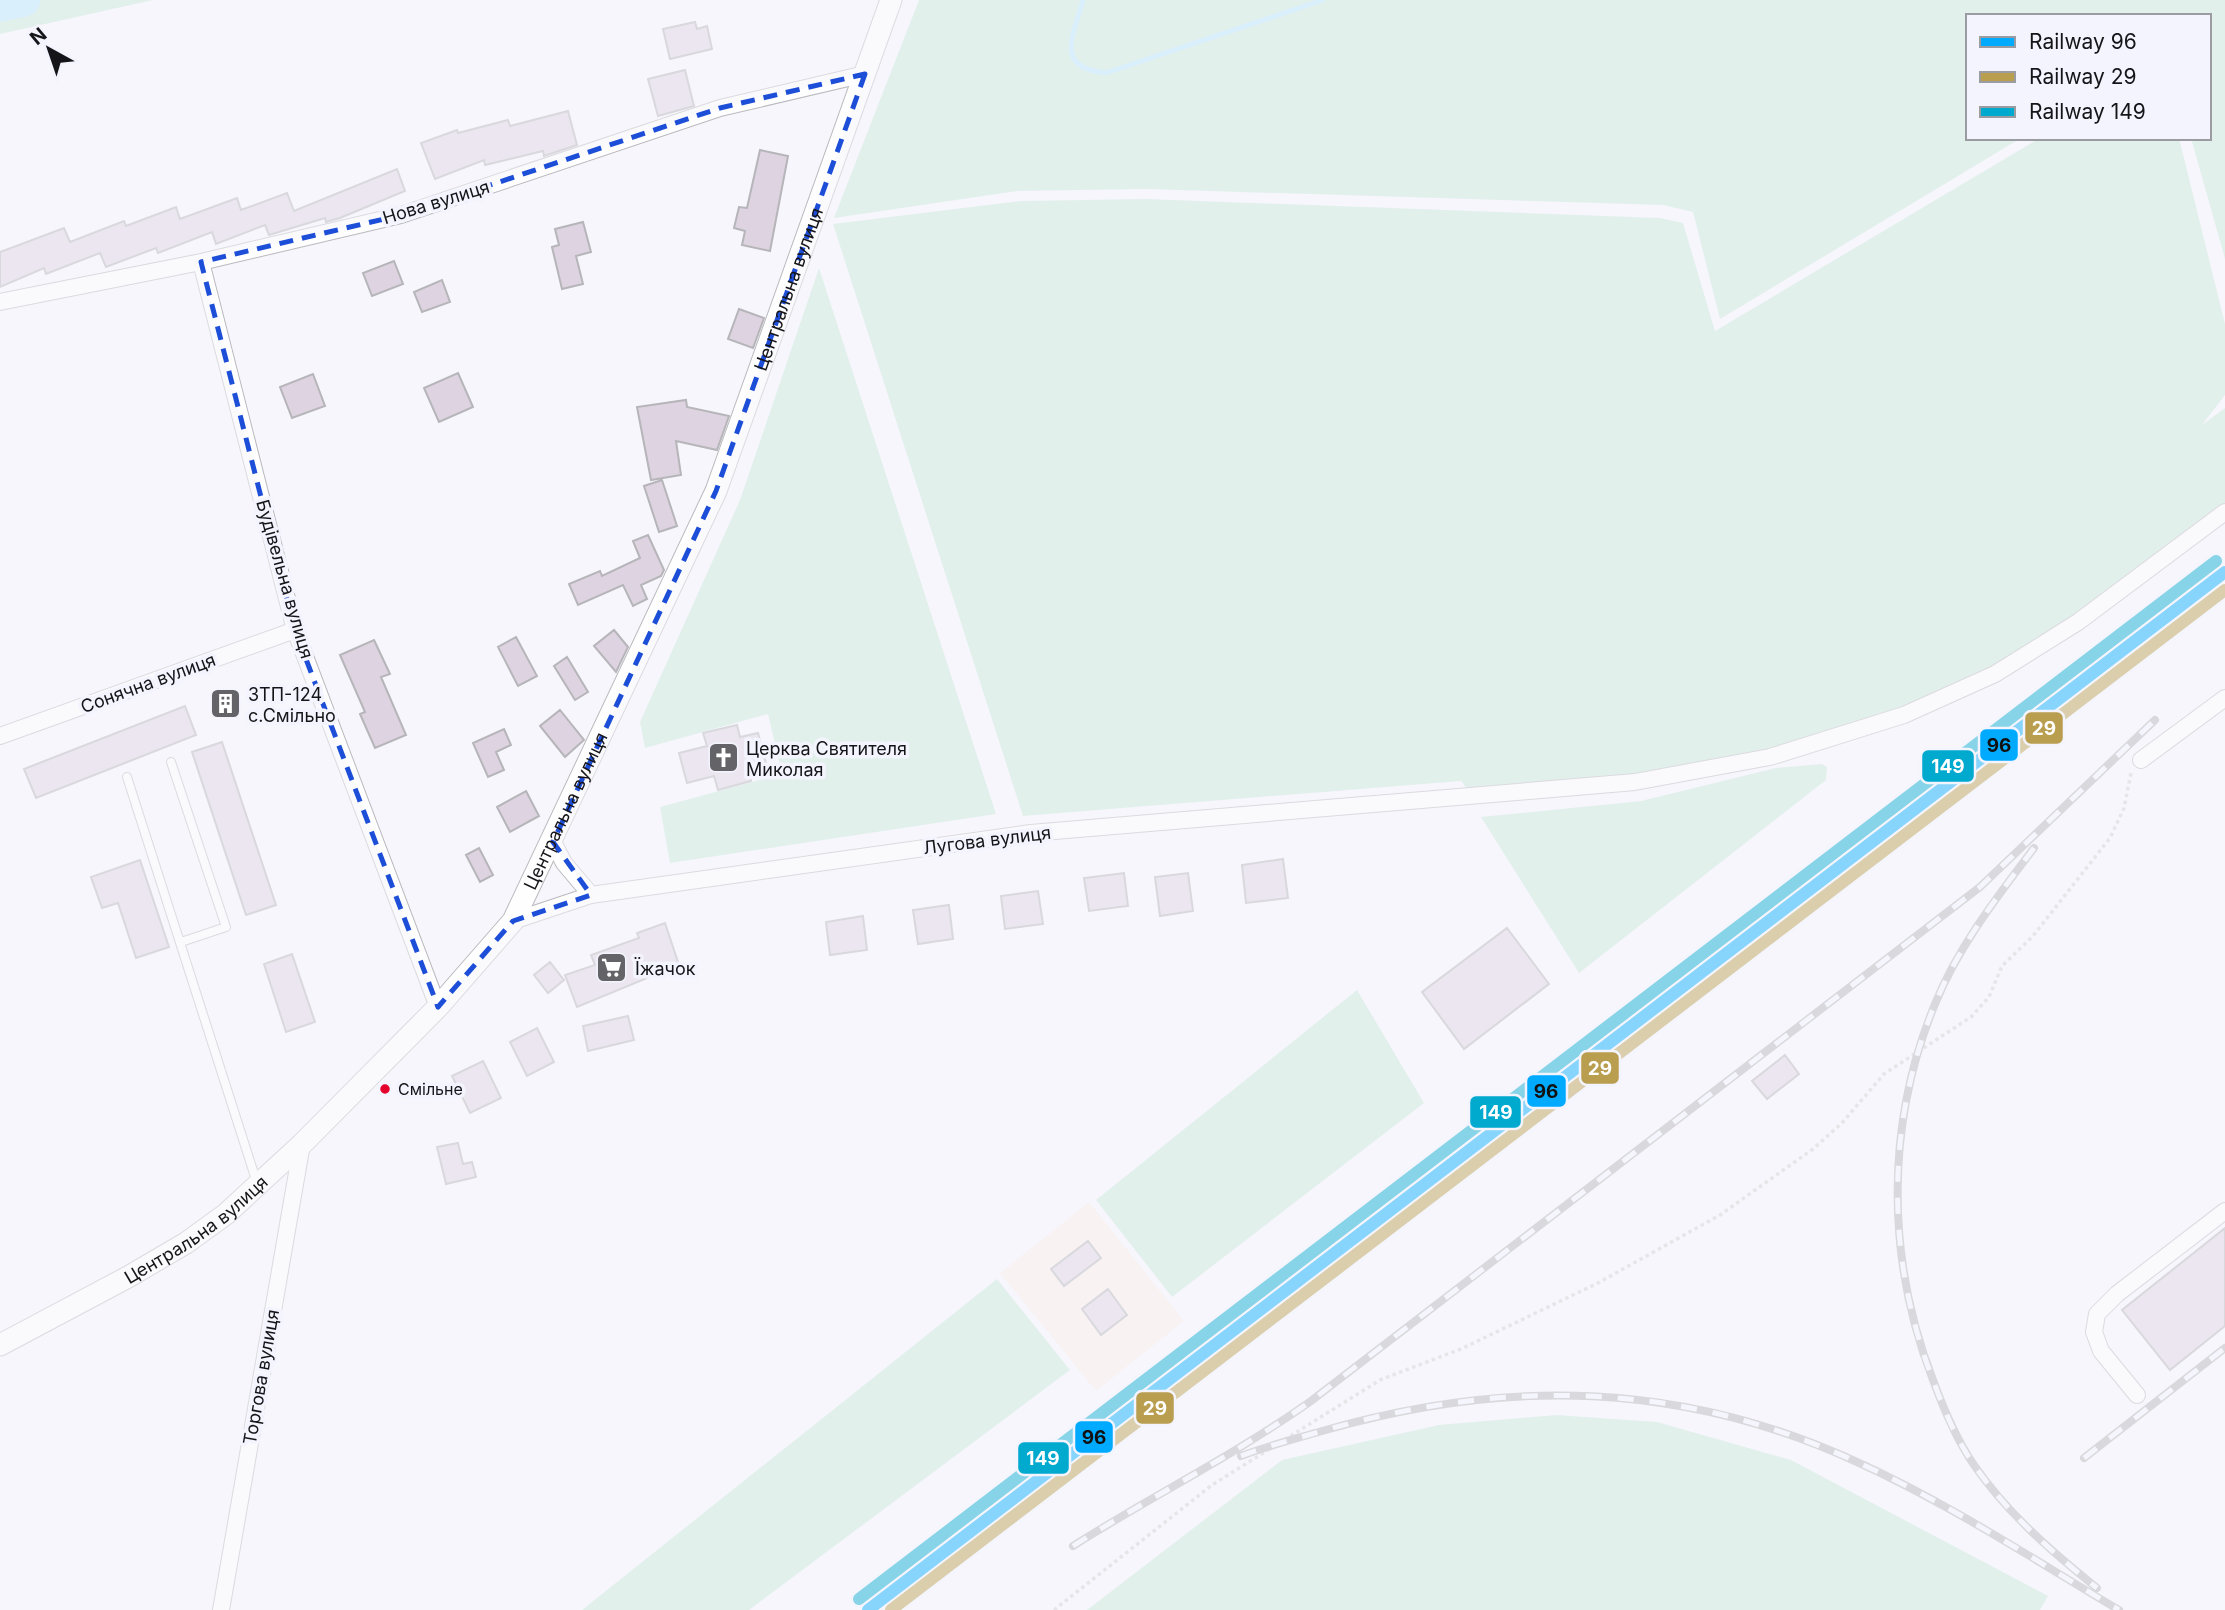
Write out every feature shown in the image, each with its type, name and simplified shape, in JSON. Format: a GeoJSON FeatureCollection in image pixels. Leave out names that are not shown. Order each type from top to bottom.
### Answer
{"type":"FeatureCollection","features":[{"type":"Feature","properties":{"kind":"street","name":"Центральна вулиця"},"geometry":{"type":"LineString","coordinates":[[0,1345],[186,1243],[258,1186],[438,1007],[513,921],[553,842],[716,491],[891,0]]}},
{"type":"Feature","properties":{"kind":"street","name":"Нова вулиця"},"geometry":{"type":"LineString","coordinates":[[0,302],[201,262],[401,215],[720,108],[865,74]]}},
{"type":"Feature","properties":{"kind":"street","name":"Будівельна вулиця"},"geometry":{"type":"LineString","coordinates":[[201,262],[295,629],[438,1007]]}},
{"type":"Feature","properties":{"kind":"street","name":"Лугова вулиця"},"geometry":{"type":"LineString","coordinates":[[513,921],[591,895],[1031,833],[1635,782],[1770,757],[1904,715],[1995,674],[2036,649],[2225,512]]}},
{"type":"Feature","properties":{"kind":"street","name":"Сонячна вулиця"},"geometry":{"type":"LineString","coordinates":[[0,736],[295,629]]}},
{"type":"Feature","properties":{"kind":"street"},"geometry":{"type":"LineString","coordinates":[[2141,760],[2225,698]]}},
{"type":"Feature","properties":{"kind":"street"},"geometry":{"type":"LineString","coordinates":[[553,842],[564,863],[591,895]]}},
{"type":"Feature","properties":{"kind":"street","name":"Торгова вулиця"},"geometry":{"type":"LineString","coordinates":[[220,1610],[302,1144]]}},
{"type":"Feature","properties":{"kind":"street"},"geometry":{"type":"LineString","coordinates":[[2137,1395],[2101,1351],[2094,1332],[2098,1314],[2118,1294],[2225,1210]]}},
{"type":"Feature","properties":{"kind":"lane"},"geometry":{"type":"LineString","coordinates":[[171,762],[226,927],[181,942]]}},
{"type":"Feature","properties":{"kind":"lane"},"geometry":{"type":"LineString","coordinates":[[127,777],[258,1186]]}},
{"type":"Feature","properties":{"kind":"path"},"geometry":{"type":"LineString","coordinates":[[1054,1610],[1212,1485],[1380,1380],[1461,1349],[1619,1272],[1720,1215],[1812,1149],[1842,1123],[1884,1074],[1971,1017],[1989,997],[2002,966],[2033,936],[2110,838],[2124,808],[2132,771],[2141,760]]}},
{"type":"Feature","properties":{"kind":"highlighted area"},"geometry":{"type":"Polygon","coordinates":[[[865,74],[716,491],[553,842],[591,895],[513,921],[438,1007],[295,630],[201,262],[401,215],[720,108],[865,74]]]}},
{"type":"Feature","properties":{"kind":"shaded area"},"geometry":{"type":"Polygon","coordinates":[[[1089,1202],[1184,1321],[1096,1391],[1000,1273],[1089,1202]]]}},
{"type":"Feature","properties":{"kind":"green space"},"geometry":{"type":"Polygon","coordinates":[[[0,0],[153,0],[0,34],[0,0]]]}},
{"type":"Feature","properties":{"kind":"green space"},"geometry":{"type":"Polygon","coordinates":[[[919,0],[2225,0],[2225,259],[2192,140],[2211,140],[2211,14],[1966,14],[1966,140],[2018,140],[1720,319],[1693,212],[1663,205],[1146,189],[1017,191],[834,218],[919,0]]]}},
{"type":"Feature","properties":{"kind":"green space"},"geometry":{"type":"Polygon","coordinates":[[[2037,140],[2179,140],[2225,324],[2225,395],[2202,425],[2225,408],[2225,504],[2111,590],[2021,650],[1914,703],[1793,745],[1710,764],[1669,770],[1468,790],[1461,781],[1023,816],[833,224],[1021,201],[1146,199],[1660,218],[1683,223],[1715,331],[2037,140]]]}},
{"type":"Feature","properties":{"kind":"green space"},"geometry":{"type":"Polygon","coordinates":[[[819,268],[996,814],[670,863],[660,807],[782,774],[768,714],[645,748],[640,722],[740,500],[819,268]]]}},
{"type":"Feature","properties":{"kind":"green space"},"geometry":{"type":"Polygon","coordinates":[[[1822,764],[1827,767],[1826,780],[1579,973],[1481,817],[1641,801],[1776,768],[1822,764]]]}},
{"type":"Feature","properties":{"kind":"green space"},"geometry":{"type":"Polygon","coordinates":[[[1357,990],[1424,1103],[1172,1297],[1096,1200],[1357,990]]]}},
{"type":"Feature","properties":{"kind":"green space"},"geometry":{"type":"Polygon","coordinates":[[[997,1279],[1070,1370],[749,1610],[582,1610],[997,1279]]]}},
{"type":"Feature","properties":{"kind":"green space"},"geometry":{"type":"Polygon","coordinates":[[[1556,1415],[1657,1422],[1791,1460],[2048,1596],[2040,1610],[1087,1610],[1282,1460],[1439,1425],[1556,1415]]]}},
{"type":"Feature","properties":{"kind":"building"},"geometry":{"type":"Polygon","coordinates":[[[695,22],[697,29],[707,26],[712,49],[670,59],[663,29],[695,22]]]}},
{"type":"Feature","properties":{"kind":"building"},"geometry":{"type":"Polygon","coordinates":[[[685,70],[694,106],[658,116],[648,79],[685,70]]]}},
{"type":"Feature","properties":{"kind":"building"},"geometry":{"type":"Polygon","coordinates":[[[568,111],[577,145],[544,156],[543,151],[485,165],[484,160],[435,179],[421,143],[457,130],[458,133],[508,120],[510,126],[568,111]]]}},
{"type":"Feature","properties":{"kind":"building"},"geometry":{"type":"Polygon","coordinates":[[[760,150],[788,156],[770,251],[742,245],[745,231],[734,228],[739,207],[747,208],[760,150]]]}},
{"type":"Feature","properties":{"kind":"building"},"geometry":{"type":"Polygon","coordinates":[[[397,169],[405,191],[340,218],[326,222],[325,218],[269,235],[265,225],[216,244],[212,232],[158,253],[156,248],[106,267],[100,253],[46,274],[44,268],[0,287],[0,252],[64,228],[70,242],[124,221],[126,226],[176,207],[180,219],[237,198],[241,210],[287,193],[294,211],[397,169]]]}},
{"type":"Feature","properties":{"kind":"building"},"geometry":{"type":"Polygon","coordinates":[[[583,222],[591,252],[576,256],[583,284],[562,289],[552,247],[559,245],[555,229],[583,222]]]}},
{"type":"Feature","properties":{"kind":"building"},"geometry":{"type":"Polygon","coordinates":[[[394,261],[403,284],[372,296],[363,273],[394,261]]]}},
{"type":"Feature","properties":{"kind":"building"},"geometry":{"type":"Polygon","coordinates":[[[442,280],[450,302],[422,312],[414,292],[442,280]]]}},
{"type":"Feature","properties":{"kind":"building"},"geometry":{"type":"Polygon","coordinates":[[[739,309],[764,318],[753,348],[728,339],[739,309]]]}},
{"type":"Feature","properties":{"kind":"building"},"geometry":{"type":"Polygon","coordinates":[[[458,373],[473,407],[439,422],[424,388],[458,373]]]}},
{"type":"Feature","properties":{"kind":"building"},"geometry":{"type":"Polygon","coordinates":[[[313,374],[325,406],[292,418],[280,387],[313,374]]]}},
{"type":"Feature","properties":{"kind":"building"},"geometry":{"type":"Polygon","coordinates":[[[686,400],[687,407],[729,416],[717,450],[676,441],[681,475],[651,480],[637,407],[686,400]]]}},
{"type":"Feature","properties":{"kind":"building"},"geometry":{"type":"Polygon","coordinates":[[[662,480],[677,526],[659,532],[644,486],[662,480]]]}},
{"type":"Feature","properties":{"kind":"building"},"geometry":{"type":"Polygon","coordinates":[[[648,535],[664,570],[661,576],[641,585],[647,599],[633,606],[623,585],[578,605],[569,584],[600,571],[602,576],[640,558],[633,541],[648,535]]]}},
{"type":"Feature","properties":{"kind":"building"},"geometry":{"type":"Polygon","coordinates":[[[614,630],[628,647],[616,672],[594,646],[614,630]]]}},
{"type":"Feature","properties":{"kind":"building"},"geometry":{"type":"Polygon","coordinates":[[[516,637],[537,676],[518,686],[498,647],[516,637]]]}},
{"type":"Feature","properties":{"kind":"building"},"geometry":{"type":"Polygon","coordinates":[[[374,640],[390,674],[381,677],[406,735],[375,748],[360,714],[365,712],[340,655],[374,640]]]}},
{"type":"Feature","properties":{"kind":"building"},"geometry":{"type":"Polygon","coordinates":[[[567,657],[588,692],[575,700],[554,666],[567,657]]]}},
{"type":"Feature","properties":{"kind":"building"},"geometry":{"type":"Polygon","coordinates":[[[185,706],[196,735],[36,798],[24,769],[185,706]]]}},
{"type":"Feature","properties":{"kind":"building"},"geometry":{"type":"Polygon","coordinates":[[[560,710],[584,740],[565,757],[540,726],[560,710]]]}},
{"type":"Feature","properties":{"kind":"building","name":"Церква Святителя Миколая"},"geometry":{"type":"Polygon","coordinates":[[[737,725],[740,737],[758,733],[766,763],[748,768],[751,781],[718,790],[714,776],[687,783],[679,753],[707,746],[703,733],[737,725]]]}},
{"type":"Feature","properties":{"kind":"building"},"geometry":{"type":"Polygon","coordinates":[[[504,729],[511,745],[496,752],[504,770],[488,777],[473,743],[504,729]]]}},
{"type":"Feature","properties":{"kind":"building"},"geometry":{"type":"Polygon","coordinates":[[[222,742],[276,905],[246,915],[192,752],[222,742]]]}},
{"type":"Feature","properties":{"kind":"building"},"geometry":{"type":"Polygon","coordinates":[[[526,791],[539,816],[510,832],[497,807],[526,791]]]}},
{"type":"Feature","properties":{"kind":"building"},"geometry":{"type":"Polygon","coordinates":[[[479,848],[493,875],[480,882],[466,855],[479,848]]]}},
{"type":"Feature","properties":{"kind":"building"},"geometry":{"type":"Polygon","coordinates":[[[1283,859],[1288,898],[1246,903],[1242,865],[1283,859]]]}},
{"type":"Feature","properties":{"kind":"building"},"geometry":{"type":"Polygon","coordinates":[[[140,860],[169,947],[136,958],[118,903],[102,908],[91,877],[140,860]]]}},
{"type":"Feature","properties":{"kind":"building"},"geometry":{"type":"Polygon","coordinates":[[[1124,873],[1128,906],[1089,911],[1084,878],[1124,873]]]}},
{"type":"Feature","properties":{"kind":"building"},"geometry":{"type":"Polygon","coordinates":[[[1188,873],[1193,911],[1160,916],[1155,877],[1188,873]]]}},
{"type":"Feature","properties":{"kind":"building"},"geometry":{"type":"Polygon","coordinates":[[[1038,891],[1043,924],[1005,929],[1001,896],[1038,891]]]}},
{"type":"Feature","properties":{"kind":"building"},"geometry":{"type":"Polygon","coordinates":[[[949,905],[953,939],[918,944],[913,910],[949,905]]]}},
{"type":"Feature","properties":{"kind":"building"},"geometry":{"type":"Polygon","coordinates":[[[863,916],[867,950],[830,955],[826,922],[863,916]]]}},
{"type":"Feature","properties":{"kind":"building"},"geometry":{"type":"Polygon","coordinates":[[[665,923],[679,965],[577,1007],[565,975],[595,965],[591,955],[639,938],[637,933],[665,923]]]}},
{"type":"Feature","properties":{"kind":"building"},"geometry":{"type":"Polygon","coordinates":[[[1507,928],[1549,984],[1464,1049],[1422,992],[1507,928]]]}},
{"type":"Feature","properties":{"kind":"building"},"geometry":{"type":"Polygon","coordinates":[[[292,954],[315,1022],[286,1032],[264,964],[292,954]]]}},
{"type":"Feature","properties":{"kind":"building"},"geometry":{"type":"Polygon","coordinates":[[[550,962],[564,980],[548,993],[534,975],[550,962]]]}},
{"type":"Feature","properties":{"kind":"building"},"geometry":{"type":"Polygon","coordinates":[[[628,1016],[634,1040],[588,1051],[583,1026],[628,1016]]]}},
{"type":"Feature","properties":{"kind":"building"},"geometry":{"type":"Polygon","coordinates":[[[537,1028],[554,1062],[527,1076],[510,1042],[537,1028]]]}},
{"type":"Feature","properties":{"kind":"building"},"geometry":{"type":"Polygon","coordinates":[[[1785,1055],[1799,1074],[1767,1099],[1752,1081],[1785,1055]]]}},
{"type":"Feature","properties":{"kind":"building"},"geometry":{"type":"Polygon","coordinates":[[[483,1061],[501,1098],[470,1113],[452,1076],[483,1061]]]}},
{"type":"Feature","properties":{"kind":"building"},"geometry":{"type":"Polygon","coordinates":[[[458,1143],[463,1164],[472,1162],[476,1177],[446,1184],[437,1147],[458,1143]]]}},
{"type":"Feature","properties":{"kind":"building"},"geometry":{"type":"Polygon","coordinates":[[[2225,1228],[2225,1326],[2170,1370],[2122,1310],[2225,1228]]]}},
{"type":"Feature","properties":{"kind":"building"},"geometry":{"type":"Polygon","coordinates":[[[1088,1241],[1101,1258],[1064,1286],[1051,1269],[1088,1241]]]}},
{"type":"Feature","properties":{"kind":"building"},"geometry":{"type":"Polygon","coordinates":[[[1108,1289],[1127,1315],[1101,1335],[1082,1309],[1108,1289]]]}},
{"type":"Feature","properties":{"kind":"waterway"},"geometry":{"type":"LineString","coordinates":[[0,5],[24,0]]}},
{"type":"Feature","properties":{"kind":"waterway"},"geometry":{"type":"LineString","coordinates":[[1083,0],[1072,38],[1073,57],[1079,65],[1106,73],[1323,0]]}},
{"type":"Feature","properties":{"kind":"railway"},"geometry":{"type":"LineString","coordinates":[[1073,1546],[1253,1439],[1311,1401],[1980,887],[2155,720]]}},
{"type":"Feature","properties":{"kind":"railway"},"geometry":{"type":"LineString","coordinates":[[2034,848],[1979,923],[1955,962],[1935,1004],[1919,1050],[1907,1097],[1900,1144],[1900,1240],[1906,1287],[1918,1334],[1933,1380],[1962,1445],[1987,1483],[2016,1516],[2097,1588]]}},
{"type":"Feature","properties":{"kind":"railway"},"geometry":{"type":"LineString","coordinates":[[2084,1458],[2225,1348]]}},
{"type":"Feature","properties":{"kind":"railway"},"geometry":{"type":"LineString","coordinates":[[1241,1456],[1322,1431],[1391,1414],[1458,1402],[1526,1396],[1592,1396],[1659,1403],[1725,1416],[1791,1435],[1857,1462],[1957,1513],[2119,1610]]}},
{"type":"Feature","properties":{"kind":"rail line","name":"149"},"geometry":{"type":"LineString","coordinates":[[859,1599],[2216,561]]}},
{"type":"Feature","properties":{"kind":"rail line","name":"96"},"geometry":{"type":"LineString","coordinates":[[868,1610],[2225,572]]}},
{"type":"Feature","properties":{"kind":"rail line","name":"29"},"geometry":{"type":"LineString","coordinates":[[891,1610],[2225,590]]}},
{"type":"Feature","properties":{"kind":"place","name":"ЗТП-124 с.Смільно"},"geometry":{"type":"Point","coordinates":[225,704]}},
{"type":"Feature","properties":{"kind":"place","name":"Церква Святителя Миколая"},"geometry":{"type":"Point","coordinates":[723,758]}},
{"type":"Feature","properties":{"kind":"place","name":"Їжачок"},"geometry":{"type":"Point","coordinates":[612,968]}},
{"type":"Feature","properties":{"kind":"place","name":"Смільне"},"geometry":{"type":"Point","coordinates":[385,1089]}}]}
